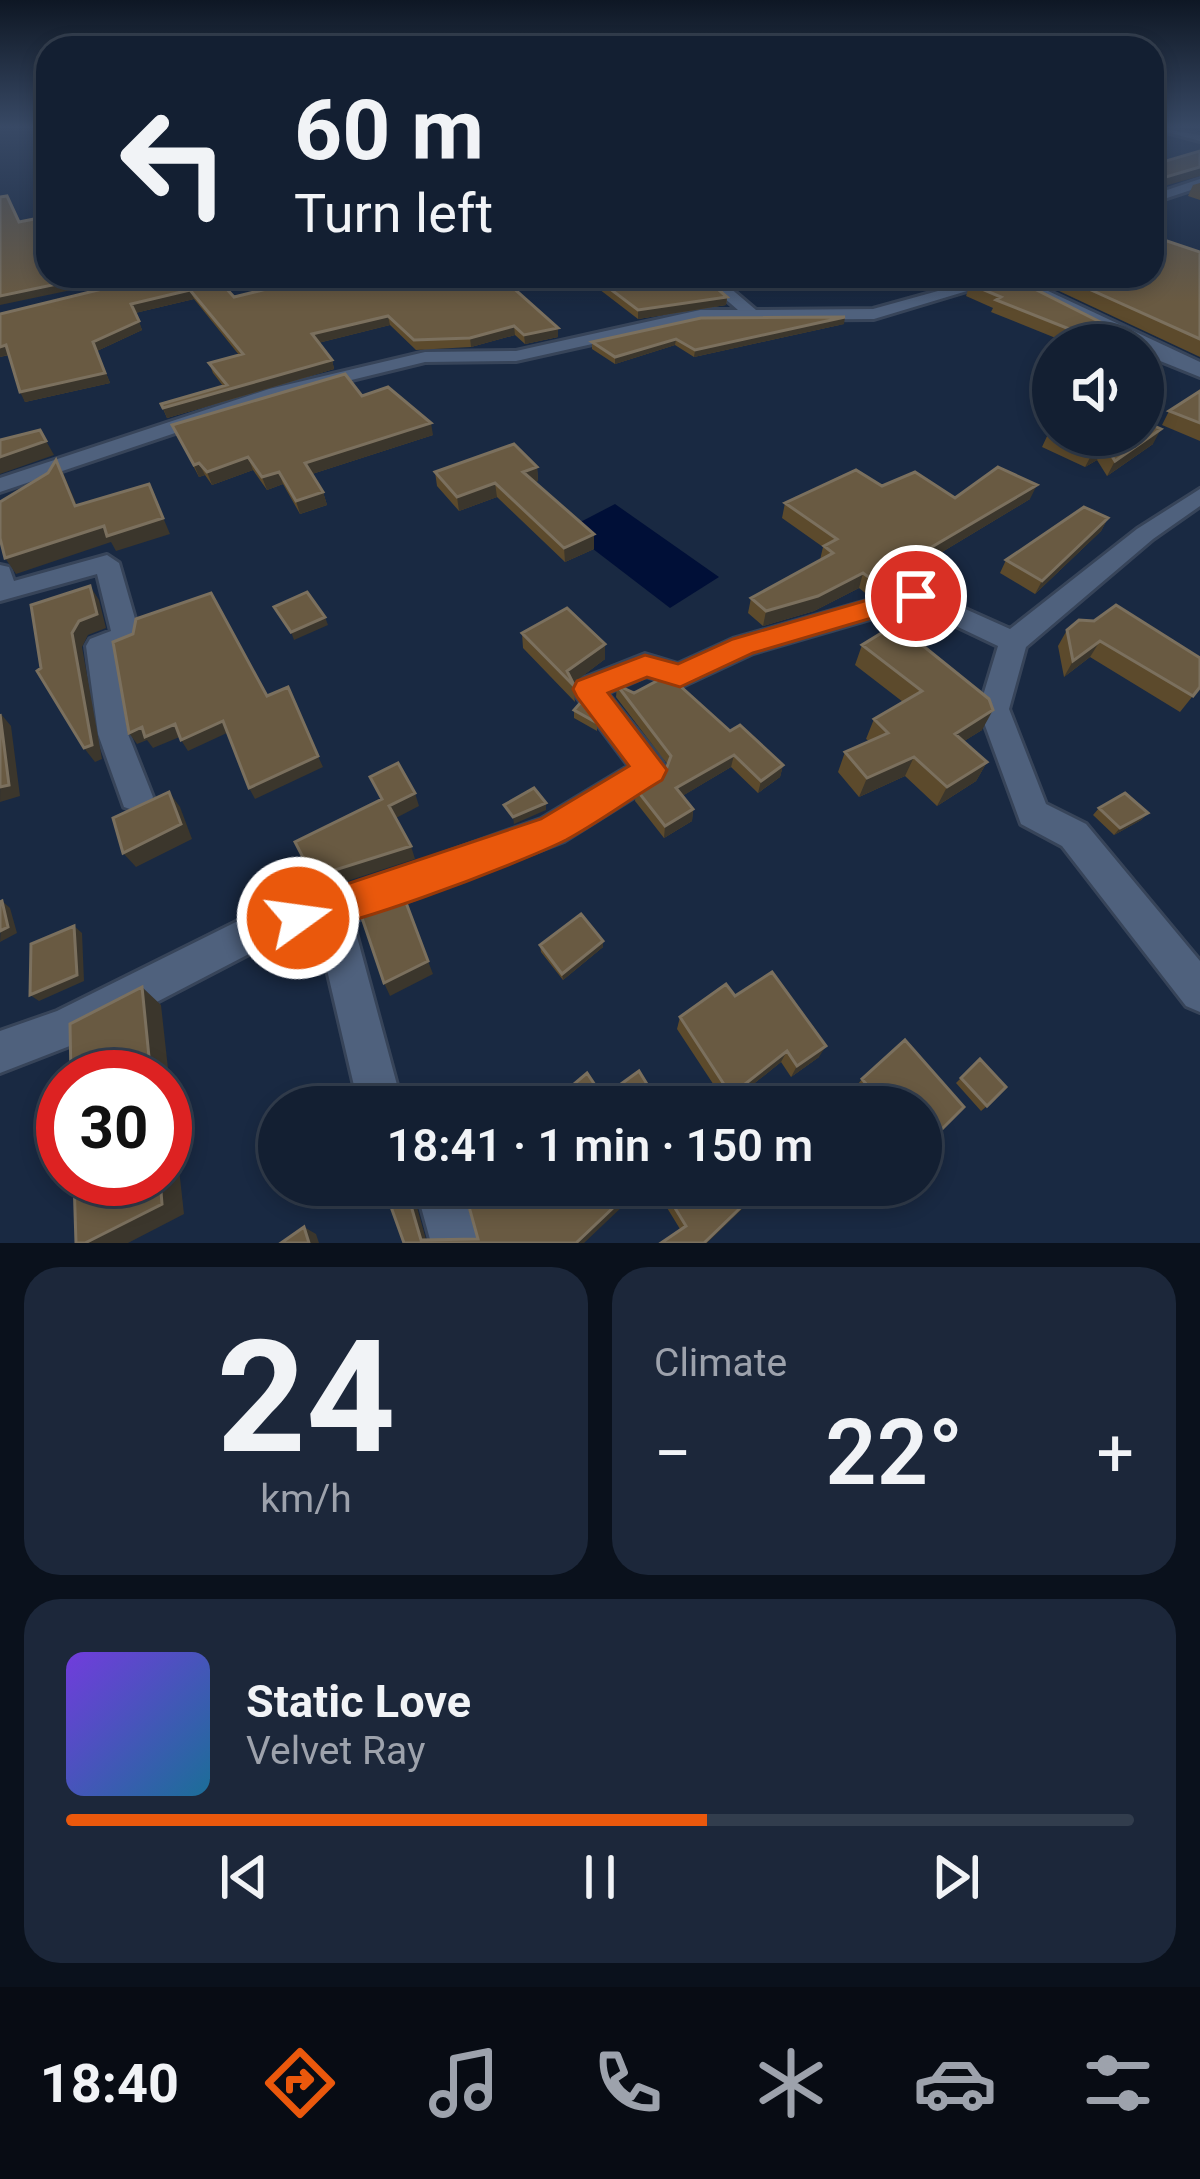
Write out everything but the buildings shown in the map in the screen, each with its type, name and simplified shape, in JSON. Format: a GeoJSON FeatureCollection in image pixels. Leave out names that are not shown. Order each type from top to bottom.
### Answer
{"type":"FeatureCollection","features":[{"type":"Feature","properties":{"kind":"street"},"geometry":{"type":"LineString","coordinates":[[721,288],[748,311]]}},
{"type":"Feature","properties":{"kind":"street"},"geometry":{"type":"LineString","coordinates":[[0,485],[276,393],[425,357],[516,356],[700,315],[748,311],[874,314],[964,288]]}},
{"type":"Feature","properties":{"kind":"street"},"geometry":{"type":"LineString","coordinates":[[1025,288],[1099,324]]}},
{"type":"Feature","properties":{"kind":"street"},"geometry":{"type":"LineString","coordinates":[[1164,354],[1200,370]]}},
{"type":"Feature","properties":{"kind":"street"},"geometry":{"type":"LineString","coordinates":[[0,511],[70,463]]}},
{"type":"Feature","properties":{"kind":"street"},"geometry":{"type":"LineString","coordinates":[[1200,496],[1145,534],[1013,643],[994,709],[1033,814],[1074,835],[1200,992]]}},
{"type":"Feature","properties":{"kind":"street"},"geometry":{"type":"LineString","coordinates":[[0,573],[4,593],[107,563],[126,636],[100,646],[113,734],[136,797]]}},
{"type":"Feature","properties":{"kind":"street"},"geometry":{"type":"LineString","coordinates":[[0,1052],[66,1028],[264,926],[331,910],[552,830],[650,770],[587,689],[645,665],[680,676],[743,646],[916,596],[1013,643]]}},
{"type":"Feature","properties":{"kind":"street"},"geometry":{"type":"LineString","coordinates":[[331,910],[376,1086]]}},
{"type":"Feature","properties":{"kind":"street"},"geometry":{"type":"LineString","coordinates":[[444,1206],[455,1243]]}},
{"type":"Feature","properties":{"kind":"water"},"geometry":{"type":"Polygon","coordinates":[[[615,504],[719,577],[670,608],[567,529],[615,504]]]}},
{"type":"Feature","properties":{"kind":"route"},"geometry":{"type":"LineString","coordinates":[[298,918],[347,906],[552,830],[650,770],[587,689],[645,665],[680,676],[743,646],[916,596]]}}]}
